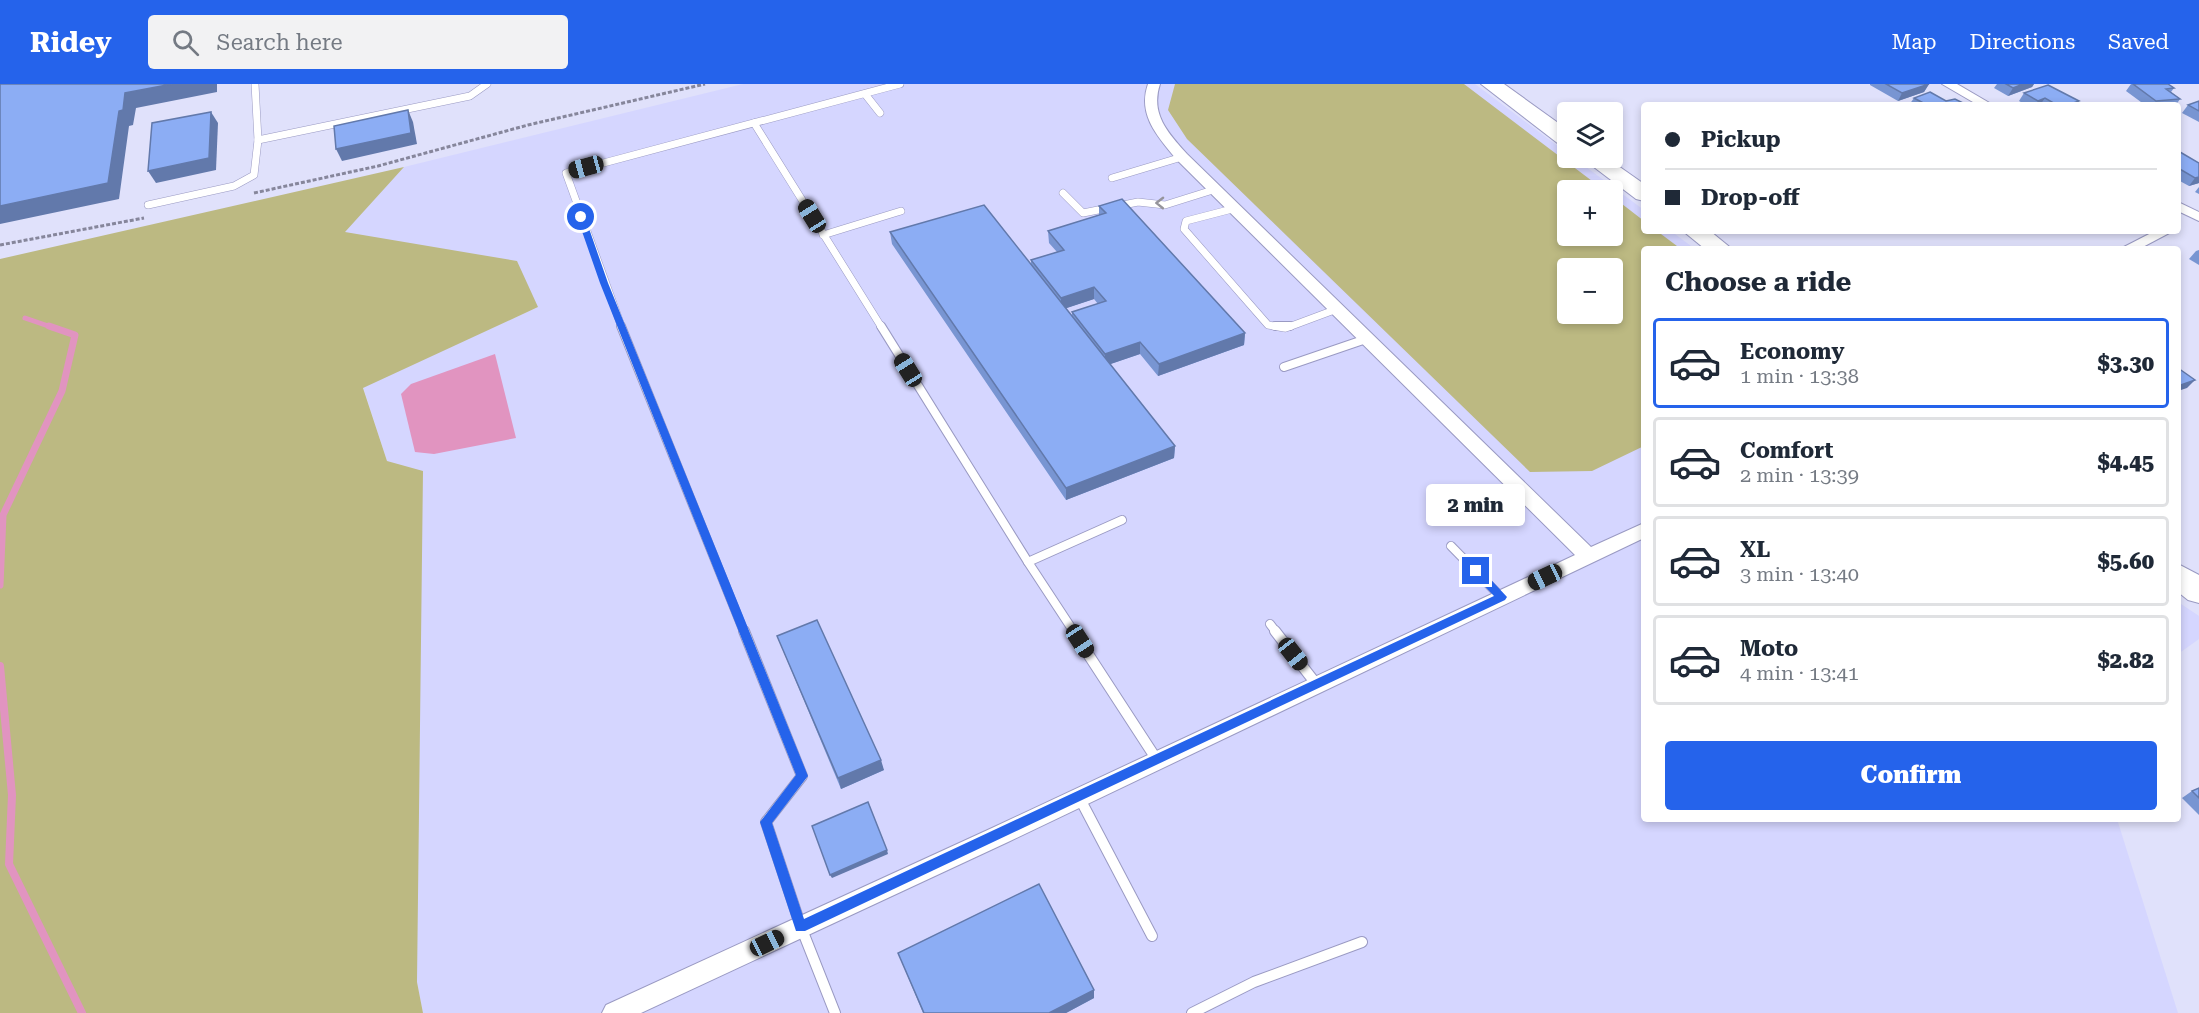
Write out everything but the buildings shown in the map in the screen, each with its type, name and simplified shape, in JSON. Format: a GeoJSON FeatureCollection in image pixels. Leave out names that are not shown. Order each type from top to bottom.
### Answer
{"type":"FeatureCollection","features":[{"type":"Feature","properties":{"kind":"main road"},"geometry":{"type":"LineString","coordinates":[[1491,84],[1557,132]]}},
{"type":"Feature","properties":{"kind":"main road"},"geometry":{"type":"LineString","coordinates":[[1607,168],[1641,192]]}},
{"type":"Feature","properties":{"kind":"main road"},"geometry":{"type":"LineString","coordinates":[[1699,234],[1716,246]]}},
{"type":"Feature","properties":{"kind":"main road"},"geometry":{"type":"LineString","coordinates":[[2181,578],[2199,591]]}},
{"type":"Feature","properties":{"kind":"street"},"geometry":{"type":"LineString","coordinates":[[1154,84],[1149,100],[1151,114],[1161,132],[1182,157],[1588,556]]}},
{"type":"Feature","properties":{"kind":"street"},"geometry":{"type":"LineString","coordinates":[[1948,84],[1982,102]]}},
{"type":"Feature","properties":{"kind":"street"},"geometry":{"type":"LineString","coordinates":[[2181,208],[2198,217]]}},
{"type":"Feature","properties":{"kind":"street"},"geometry":{"type":"LineString","coordinates":[[2181,224],[2198,217]]}},
{"type":"Feature","properties":{"kind":"street"},"geometry":{"type":"LineString","coordinates":[[2134,246],[2160,234]]}},
{"type":"Feature","properties":{"kind":"street"},"geometry":{"type":"LineString","coordinates":[[614,1013],[1079,797],[1641,531]]}},
{"type":"Feature","properties":{"kind":"lane"},"geometry":{"type":"LineString","coordinates":[[148,205],[245,182],[254,175],[258,140],[255,84]]}},
{"type":"Feature","properties":{"kind":"lane"},"geometry":{"type":"LineString","coordinates":[[258,140],[470,96],[487,84]]}},
{"type":"Feature","properties":{"kind":"lane"},"geometry":{"type":"LineString","coordinates":[[836,1013],[801,927],[766,822],[802,776],[604,283],[566,173],[900,84]]}},
{"type":"Feature","properties":{"kind":"lane"},"geometry":{"type":"LineString","coordinates":[[865,94],[880,113]]}},
{"type":"Feature","properties":{"kind":"lane"},"geometry":{"type":"LineString","coordinates":[[753,123],[1028,562],[1157,760]]}},
{"type":"Feature","properties":{"kind":"lane"},"geometry":{"type":"LineString","coordinates":[[1112,178],[1182,157]]}},
{"type":"Feature","properties":{"kind":"lane"},"geometry":{"type":"LineString","coordinates":[[1063,193],[1083,213],[1102,211],[1138,201],[1165,205],[1216,189]]}},
{"type":"Feature","properties":{"kind":"lane"},"geometry":{"type":"LineString","coordinates":[[1236,208],[1186,221],[1184,229],[1268,325],[1285,328],[1337,309]]}},
{"type":"Feature","properties":{"kind":"lane"},"geometry":{"type":"LineString","coordinates":[[823,235],[901,211]]}},
{"type":"Feature","properties":{"kind":"lane"},"geometry":{"type":"LineString","coordinates":[[1284,367],[1366,339]]}},
{"type":"Feature","properties":{"kind":"lane"},"geometry":{"type":"LineString","coordinates":[[1028,562],[1122,520]]}},
{"type":"Feature","properties":{"kind":"lane"},"geometry":{"type":"LineString","coordinates":[[1451,546],[1502,597]]}},
{"type":"Feature","properties":{"kind":"lane"},"geometry":{"type":"LineString","coordinates":[[1270,624],[1317,685]]}},
{"type":"Feature","properties":{"kind":"lane"},"geometry":{"type":"LineString","coordinates":[[1079,797],[1152,936]]}},
{"type":"Feature","properties":{"kind":"lane"},"geometry":{"type":"LineString","coordinates":[[1192,1013],[1216,999],[1300,963],[1362,942]]}},
{"type":"Feature","properties":{"kind":"path"},"geometry":{"type":"LineString","coordinates":[[245,195],[368,169],[528,125],[705,84]]}},
{"type":"Feature","properties":{"kind":"path"},"geometry":{"type":"LineString","coordinates":[[0,245],[148,217]]}},
{"type":"Feature","properties":{"kind":"shaded area"},"geometry":{"type":"Polygon","coordinates":[[[743,84],[1475,84],[1557,146],[1557,168],[1587,168],[1604,180],[1557,180],[1557,246],[1623,246],[1623,194],[1641,208],[1641,234],[1675,234],[1691,246],[1641,246],[1641,822],[2118,822],[2178,1013],[423,1013],[417,982],[387,461],[363,387],[538,307],[344,232],[404,167],[743,84]]]}},
{"type":"Feature","properties":{"kind":"shaded area"},"geometry":{"type":"Polygon","coordinates":[[[1175,84],[1464,84],[1557,154],[1557,168],[1575,168],[1591,180],[1557,180],[1557,246],[1623,246],[1623,205],[1641,219],[1641,234],[1661,234],[1677,246],[1641,246],[1641,447],[1592,471],[1530,472],[1187,139],[1168,110],[1175,84]]]}},
{"type":"Feature","properties":{"kind":"shaded area"},"geometry":{"type":"Polygon","coordinates":[[[404,167],[345,232],[517,261],[538,307],[363,388],[387,461],[423,471],[417,982],[423,1013],[0,1013],[0,259],[404,167]]]}},
{"type":"Feature","properties":{"kind":"shaded area"},"geometry":{"type":"Polygon","coordinates":[[[495,354],[516,438],[434,454],[415,452],[401,394],[411,384],[495,354]]]}},
{"type":"Feature","properties":{"kind":"shaded area"},"geometry":{"type":"Polygon","coordinates":[[[2181,604],[2199,616],[2199,639],[2181,652],[2181,604]]]}},
{"type":"Feature","properties":{"kind":"waterway"},"geometry":{"type":"LineString","coordinates":[[25,318],[54,328]]}},
{"type":"Feature","properties":{"kind":"waterway"},"geometry":{"type":"LineString","coordinates":[[0,585],[3,515],[62,391],[75,335],[49,326]]}},
{"type":"Feature","properties":{"kind":"waterway"},"geometry":{"type":"LineString","coordinates":[[0,666],[12,795],[9,864],[82,1013]]}},
{"type":"Feature","properties":{"kind":"route"},"geometry":{"type":"LineString","coordinates":[[581,217],[604,283],[802,776],[766,822],[801,927],[1502,597],[1476,571]]}}]}
